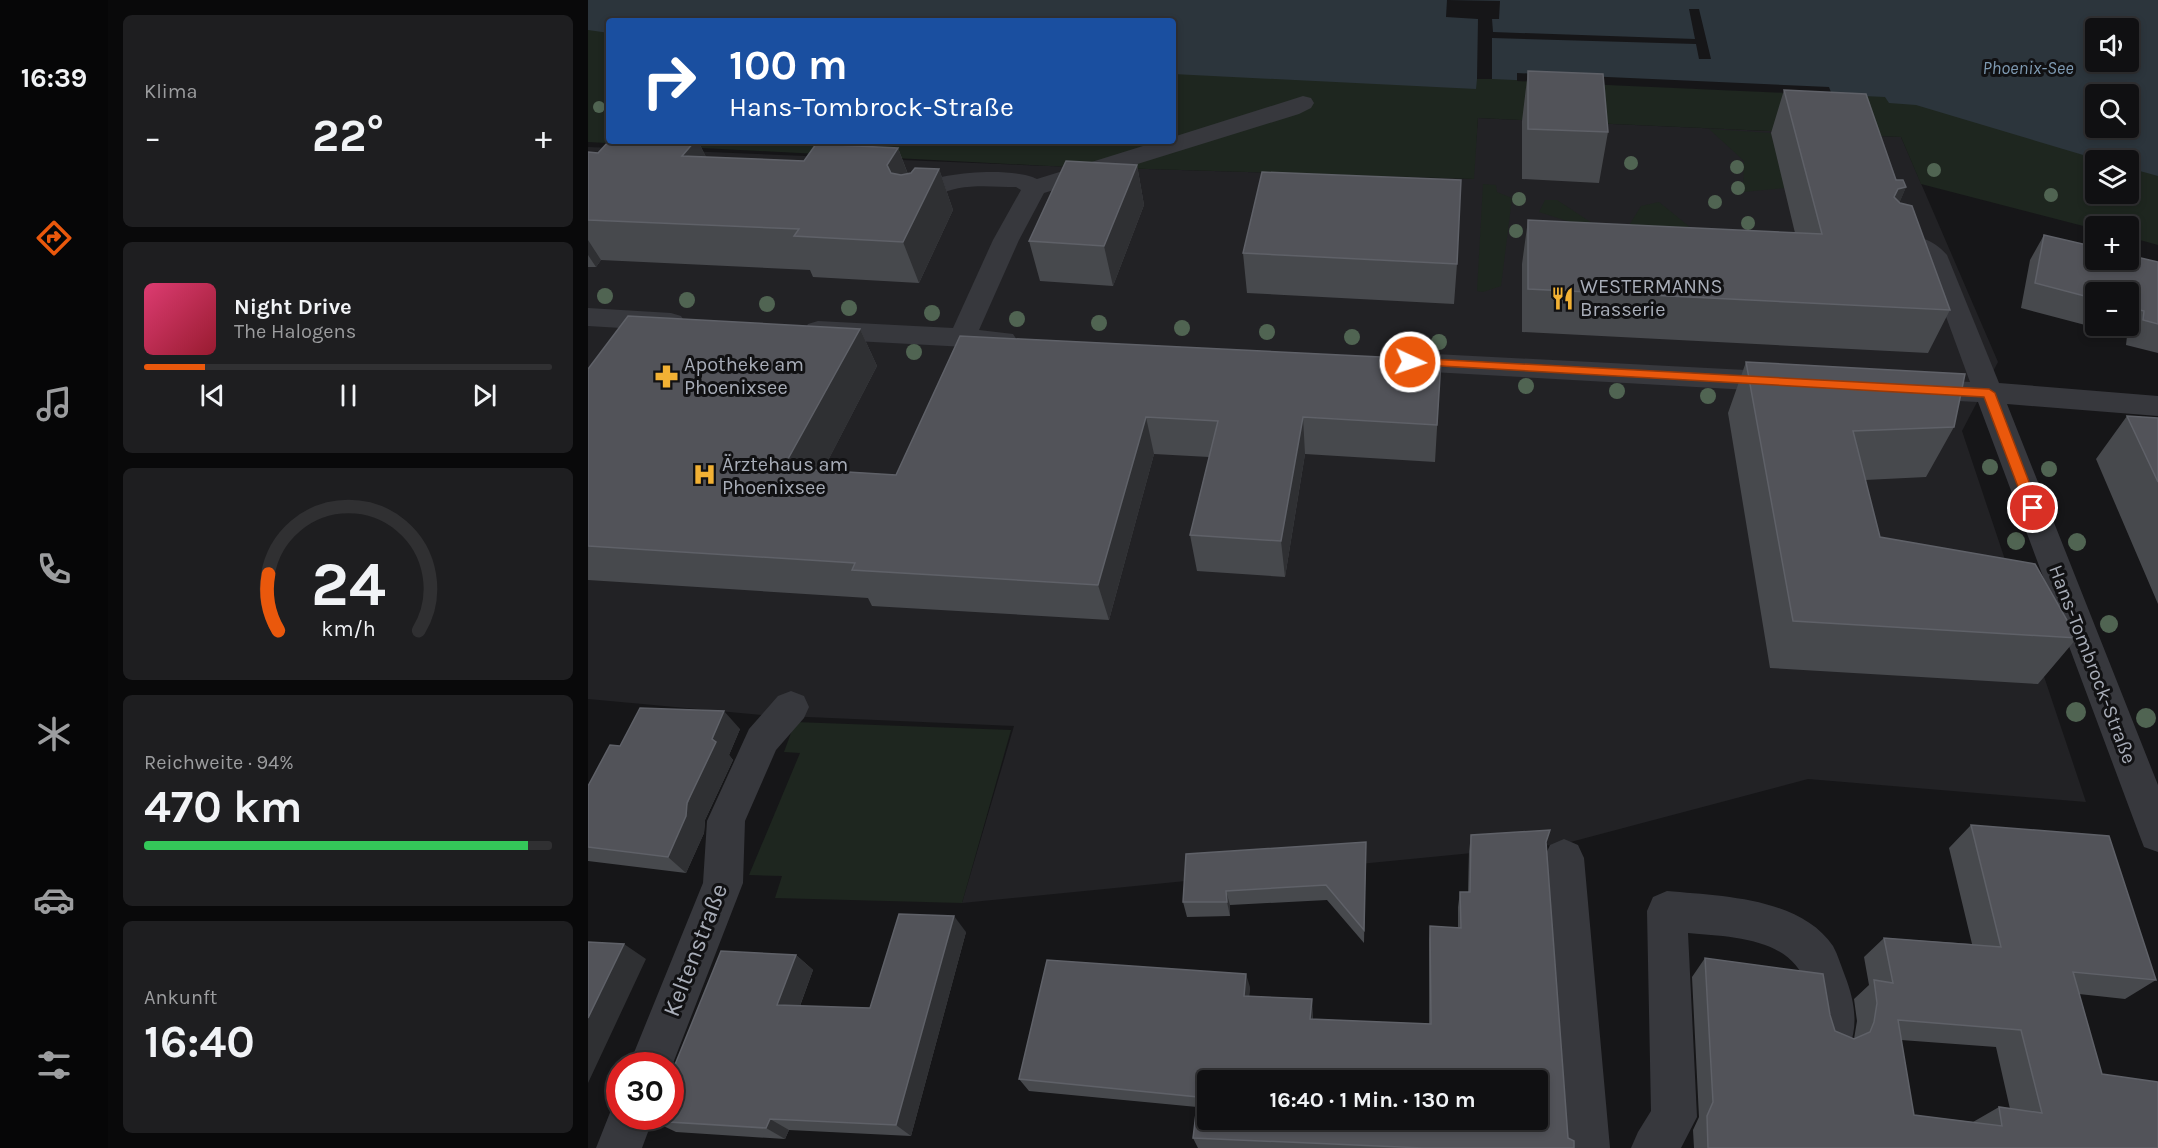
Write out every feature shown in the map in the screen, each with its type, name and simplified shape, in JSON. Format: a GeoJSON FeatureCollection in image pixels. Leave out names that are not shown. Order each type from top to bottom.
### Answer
{"type":"FeatureCollection","features":[{"type":"Feature","properties":{"kind":"street"},"geometry":{"type":"LineString","coordinates":[[962,338],[1006,240],[1034,188],[1291,109],[1303,103]]}},
{"type":"Feature","properties":{"kind":"street"},"geometry":{"type":"LineString","coordinates":[[916,207],[926,192],[966,180],[1021,180],[1034,188]]}},
{"type":"Feature","properties":{"kind":"street","name":"Hans-Tombrock-Straße"},"geometry":{"type":"LineString","coordinates":[[1891,239],[1916,243],[1933,253],[2158,834]]}},
{"type":"Feature","properties":{"kind":"street"},"geometry":{"type":"LineString","coordinates":[[588,317],[701,323]]}},
{"type":"Feature","properties":{"kind":"street"},"geometry":{"type":"LineString","coordinates":[[796,328],[1032,341]]}},
{"type":"Feature","properties":{"kind":"street"},"geometry":{"type":"LineString","coordinates":[[1374,360],[1812,384]]}},
{"type":"Feature","properties":{"kind":"street"},"geometry":{"type":"LineString","coordinates":[[1895,388],[2109,400],[2158,406]]}},
{"type":"Feature","properties":{"kind":"street","name":"Keltenstraße"},"geometry":{"type":"LineString","coordinates":[[656,1052],[723,883],[726,821],[762,740],[791,707]]}},
{"type":"Feature","properties":{"kind":"street"},"geometry":{"type":"LineString","coordinates":[[1564,858],[1587,1148]]}},
{"type":"Feature","properties":{"kind":"street"},"geometry":{"type":"LineString","coordinates":[[1654,1148],[1674,1117],[1666,910],[1768,922],[1792,933],[1816,956],[1828,985],[1834,1032]]}},
{"type":"Feature","properties":{"kind":"street"},"geometry":{"type":"LineString","coordinates":[[619,1148],[626,1130]]}},
{"type":"Feature","properties":{"kind":"shaded area"},"geometry":{"type":"Polygon","coordinates":[[[588,0],[2158,0],[2158,245],[2139,240],[2139,216],[2085,216],[2085,226],[1921,184],[1901,137],[1478,118],[1474,179],[1049,166],[626,144],[1176,144],[1176,18],[606,18],[606,143],[588,142],[588,0]]]}},
{"type":"Feature","properties":{"kind":"shaded area"},"geometry":{"type":"Polygon","coordinates":[[[1478,118],[1901,137],[1998,362],[1962,431],[2086,802],[1808,779],[1563,844],[962,903],[1014,726],[762,715],[588,699],[588,147],[1049,166],[1473,179],[1478,118]]]}},
{"type":"Feature","properties":{"kind":"shaded area"},"geometry":{"type":"Polygon","coordinates":[[[1709,129],[1771,133],[1785,188],[1743,192],[1744,161],[1709,129]]]}},
{"type":"Feature","properties":{"kind":"shaded area"},"geometry":{"type":"Polygon","coordinates":[[[1483,184],[1496,185],[1497,192],[1512,198],[1501,286],[1483,292],[1477,291],[1483,184]]]}},
{"type":"Feature","properties":{"kind":"shaded area"},"geometry":{"type":"Polygon","coordinates":[[[1545,200],[1557,200],[1592,223],[1589,228],[1539,212],[1545,200]]]}},
{"type":"Feature","properties":{"kind":"shaded area"},"geometry":{"type":"Polygon","coordinates":[[[1659,202],[1696,232],[1622,237],[1641,206],[1659,202]]]}},
{"type":"Feature","properties":{"kind":"shaded area"},"geometry":{"type":"Polygon","coordinates":[[[795,722],[1011,730],[962,903],[775,898],[782,876],[749,875],[800,753],[784,752],[795,722]]]}},
{"type":"Feature","properties":{"kind":"water","name":"Phoenix-See"},"geometry":{"type":"Polygon","coordinates":[[[588,0],[2158,0],[2158,176],[2139,171],[2139,150],[2085,150],[2085,156],[1916,105],[1889,103],[1885,97],[1492,79],[1477,79],[1476,89],[1176,74],[1176,18],[606,18],[606,33],[588,30],[588,0]]]}},
{"type":"Feature","properties":{"kind":"pier"},"geometry":{"type":"Polygon","coordinates":[[[1447,0],[1500,1],[1499,19],[1492,19],[1493,32],[1695,39],[1689,9],[1699,9],[1711,59],[1699,59],[1696,44],[1492,38],[1492,79],[1477,79],[1478,19],[1446,17],[1447,0]]]}},
{"type":"Feature","properties":{"kind":"pier"},"geometry":{"type":"Polygon","coordinates":[[[1517,73],[1829,87],[1832,95],[1517,81],[1517,73]]]}},
{"type":"Feature","properties":{"kind":"building"},"geometry":{"type":"Polygon","coordinates":[[[1528,71],[1603,74],[1608,132],[1528,129],[1528,71]]]}},
{"type":"Feature","properties":{"kind":"building"},"geometry":{"type":"Polygon","coordinates":[[[1784,90],[1866,94],[1896,180],[1903,180],[1906,187],[1898,189],[1894,197],[1900,203],[1912,206],[1950,310],[1528,289],[1528,220],[1822,234],[1784,90]]]}},
{"type":"Feature","properties":{"kind":"building"},"geometry":{"type":"Polygon","coordinates":[[[606,144],[692,144],[682,156],[804,161],[816,144],[898,148],[887,165],[891,173],[901,175],[911,173],[915,168],[939,169],[903,242],[794,236],[799,229],[588,220],[588,152],[598,153],[606,144]]]}},
{"type":"Feature","properties":{"kind":"building"},"geometry":{"type":"Polygon","coordinates":[[[1066,161],[1137,165],[1104,246],[1029,241],[1066,161]]]}},
{"type":"Feature","properties":{"kind":"building"},"geometry":{"type":"Polygon","coordinates":[[[1262,172],[1461,180],[1457,264],[1243,253],[1262,172]]]}},
{"type":"Feature","properties":{"kind":"building"},"geometry":{"type":"Polygon","coordinates":[[[2044,235],[2085,244],[2085,270],[2139,270],[2139,258],[2158,262],[2158,324],[2143,320],[2144,311],[2139,310],[2139,282],[2085,282],[2085,296],[2035,283],[2044,235]]]}},
{"type":"Feature","properties":{"kind":"building"},"geometry":{"type":"Polygon","coordinates":[[[628,316],[860,329],[783,468],[896,475],[960,336],[1441,360],[1437,425],[1303,417],[1281,541],[1190,535],[1218,421],[1146,417],[1098,585],[852,570],[855,563],[588,546],[588,369],[628,316]]]}},
{"type":"Feature","properties":{"kind":"building"},"geometry":{"type":"Polygon","coordinates":[[[1746,362],[1965,374],[1954,427],[1853,431],[1880,537],[2035,564],[2077,638],[1793,621],[1746,362]]]}},
{"type":"Feature","properties":{"kind":"building"},"geometry":{"type":"Polygon","coordinates":[[[2127,416],[2158,418],[2158,482],[2127,416]]]}},
{"type":"Feature","properties":{"kind":"building"},"geometry":{"type":"Polygon","coordinates":[[[640,708],[724,711],[712,739],[716,742],[687,803],[686,816],[668,857],[588,847],[588,786],[610,745],[620,746],[640,708]]]}},
{"type":"Feature","properties":{"kind":"building"},"geometry":{"type":"Polygon","coordinates":[[[1971,825],[2109,836],[2156,980],[2073,972],[2102,1074],[2158,1082],[2158,1148],[1708,1148],[1707,1116],[1713,1102],[1705,958],[1823,974],[1835,1031],[1854,1039],[1870,1032],[1874,1022],[1877,1003],[1874,980],[1893,983],[1884,938],[2001,947],[1971,825]],[[1898,1020],[1914,1115],[2002,1126],[1999,1107],[2042,1113],[2021,1030],[1898,1020]]]}},
{"type":"Feature","properties":{"kind":"building"},"geometry":{"type":"Polygon","coordinates":[[[1550,830],[1546,842],[1568,1138],[1574,1141],[1574,1148],[1423,1148],[1193,1138],[1197,1105],[1197,1130],[1548,1130],[1548,1070],[1197,1070],[1197,1097],[1019,1079],[1047,960],[1246,974],[1244,996],[1312,999],[1310,1019],[1431,1024],[1430,926],[1461,928],[1460,892],[1470,892],[1471,835],[1550,830]]]}},
{"type":"Feature","properties":{"kind":"building"},"geometry":{"type":"Polygon","coordinates":[[[1366,842],[1364,930],[1326,885],[1226,891],[1227,902],[1183,902],[1186,854],[1366,842]]]}},
{"type":"Feature","properties":{"kind":"building"},"geometry":{"type":"Polygon","coordinates":[[[899,914],[954,916],[896,1125],[770,1119],[766,1128],[684,1123],[684,1052],[680,1052],[721,951],[796,955],[777,1005],[870,1008],[899,914]]]}},
{"type":"Feature","properties":{"kind":"building"},"geometry":{"type":"Polygon","coordinates":[[[588,942],[624,944],[588,1018],[588,942]]]}},
{"type":"Feature","properties":{"kind":"place","name":"WESTERMANNS Brasserie"},"geometry":{"type":"Point","coordinates":[1562,298]}},
{"type":"Feature","properties":{"kind":"place","name":"Apotheke am Phoenixsee"},"geometry":{"type":"Point","coordinates":[666,376]}},
{"type":"Feature","properties":{"kind":"place","name":"Ärztehaus am Phoenixsee"},"geometry":{"type":"Point","coordinates":[704,475]}},
{"type":"Feature","properties":{"kind":"route"},"geometry":{"type":"LineString","coordinates":[[1410,362],[1989,393],[2033,508]]}}]}
